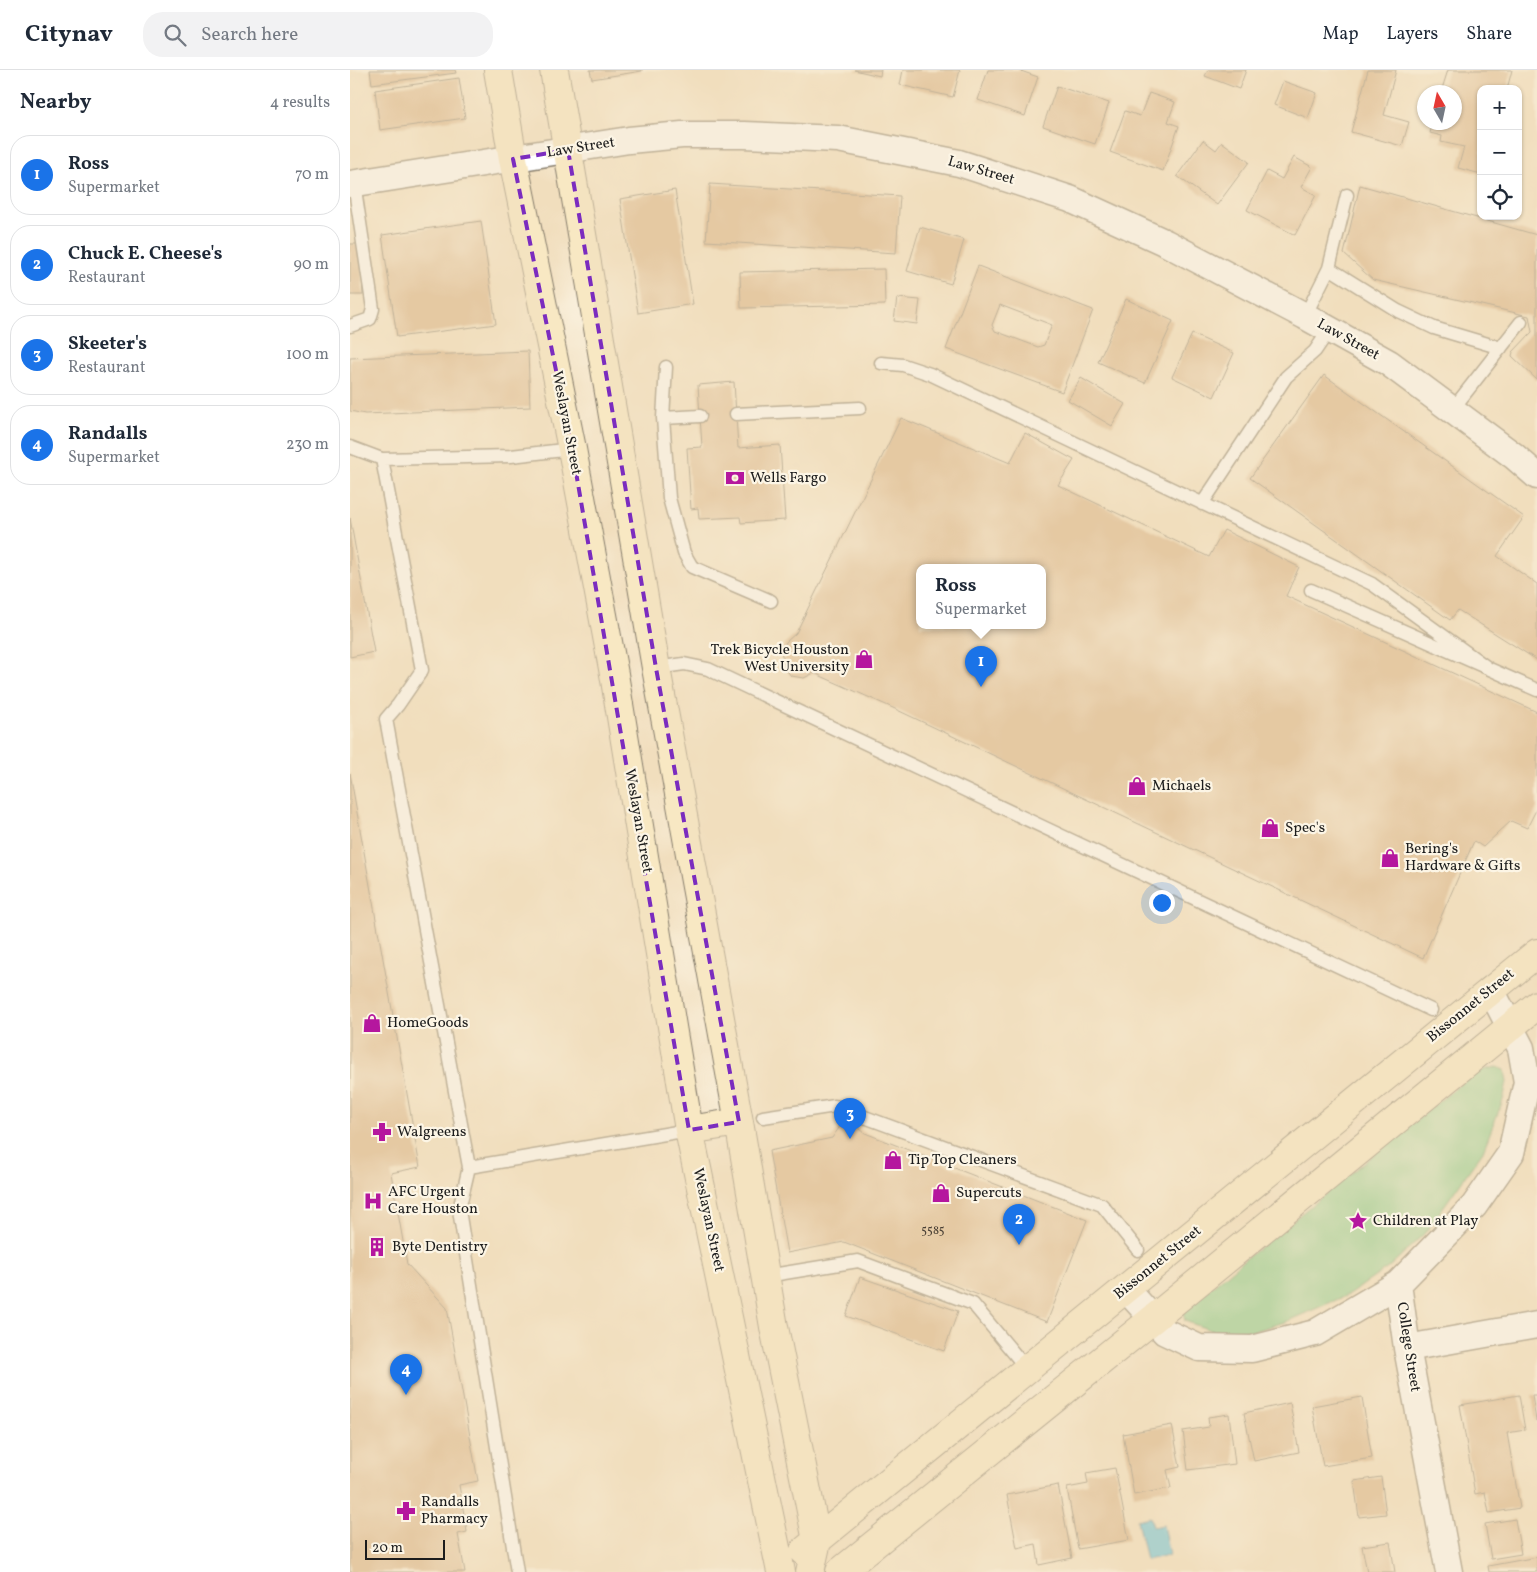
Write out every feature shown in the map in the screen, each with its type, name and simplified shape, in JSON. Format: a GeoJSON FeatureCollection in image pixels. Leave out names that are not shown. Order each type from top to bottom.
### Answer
{"type":"FeatureCollection","features":[{"type":"Feature","properties":{"kind":"main road","name":"Weslayan Street"},"geometry":{"type":"LineString","coordinates":[[498,70],[513,159],[572,450],[614,674],[689,1130],[780,1572]]}},
{"type":"Feature","properties":{"kind":"main road"},"geometry":{"type":"LineString","coordinates":[[554,70],[656,668],[751,1120],[766,1276],[816,1541],[810,1572]]}},
{"type":"Feature","properties":{"kind":"main road"},"geometry":{"type":"LineString","coordinates":[[614,674],[656,668]]}},
{"type":"Feature","properties":{"kind":"main road","name":"Bissonnet Street"},"geometry":{"type":"LineString","coordinates":[[780,1572],[1537,953]]}},
{"type":"Feature","properties":{"kind":"main road"},"geometry":{"type":"LineString","coordinates":[[840,1572],[1537,1005]]}},
{"type":"Feature","properties":{"kind":"main road"},"geometry":{"type":"LineString","coordinates":[[689,1130],[751,1120]]}},
{"type":"Feature","properties":{"kind":"street","name":"Law Street"},"geometry":{"type":"LineString","coordinates":[[352,184],[568,150],[682,135],[744,135],[838,139],[959,163],[1070,198],[1166,243],[1305,316],[1389,363],[1514,456],[1537,476]]}},
{"type":"Feature","properties":{"kind":"street","name":"College Street"},"geometry":{"type":"LineString","coordinates":[[1449,1572],[1407,1348],[1398,1284],[1474,1206],[1511,1153],[1527,1082],[1521,1048],[1492,990]]}},
{"type":"Feature","properties":{"kind":"street"},"geometry":{"type":"LineString","coordinates":[[1126,1289],[1165,1332],[1199,1348],[1252,1349],[1316,1333],[1398,1284]]}},
{"type":"Feature","properties":{"kind":"street"},"geometry":{"type":"LineString","coordinates":[[1407,1348],[1537,1325]]}},
{"type":"Feature","properties":{"kind":"lane"},"geometry":{"type":"LineString","coordinates":[[350,326],[370,319],[373,309],[352,184]]}},
{"type":"Feature","properties":{"kind":"lane"},"geometry":{"type":"LineString","coordinates":[[1305,316],[1329,268],[1347,195]]}},
{"type":"Feature","properties":{"kind":"lane"},"geometry":{"type":"LineString","coordinates":[[1329,268],[1398,311],[1434,328],[1501,348]]}},
{"type":"Feature","properties":{"kind":"lane"},"geometry":{"type":"LineString","coordinates":[[1452,410],[1521,322]]}},
{"type":"Feature","properties":{"kind":"lane"},"geometry":{"type":"LineString","coordinates":[[1202,504],[1286,377],[1315,351],[1330,330]]}},
{"type":"Feature","properties":{"kind":"lane"},"geometry":{"type":"LineString","coordinates":[[881,363],[903,365],[930,374],[1372,584],[1488,668]]}},
{"type":"Feature","properties":{"kind":"lane"},"geometry":{"type":"LineString","coordinates":[[666,367],[663,418],[669,498],[684,553],[692,567],[771,601]]}},
{"type":"Feature","properties":{"kind":"lane"},"geometry":{"type":"LineString","coordinates":[[736,414],[860,408]]}},
{"type":"Feature","properties":{"kind":"lane"},"geometry":{"type":"LineString","coordinates":[[663,418],[700,416]]}},
{"type":"Feature","properties":{"kind":"lane"},"geometry":{"type":"LineString","coordinates":[[350,447],[382,459],[511,456],[572,450]]}},
{"type":"Feature","properties":{"kind":"lane"},"geometry":{"type":"LineString","coordinates":[[382,459],[422,670],[386,719],[469,1166],[459,1210],[517,1572]]}},
{"type":"Feature","properties":{"kind":"lane"},"geometry":{"type":"LineString","coordinates":[[1311,590],[1537,690]]}},
{"type":"Feature","properties":{"kind":"lane"},"geometry":{"type":"LineString","coordinates":[[656,668],[684,664],[708,669],[1431,1010]]}},
{"type":"Feature","properties":{"kind":"lane"},"geometry":{"type":"LineString","coordinates":[[751,1120],[835,1106],[1102,1206],[1138,1250]]}},
{"type":"Feature","properties":{"kind":"lane"},"geometry":{"type":"LineString","coordinates":[[469,1166],[689,1130]]}},
{"type":"Feature","properties":{"kind":"lane"},"geometry":{"type":"LineString","coordinates":[[766,1276],[858,1261],[973,1304],[1027,1369]]}},
{"type":"Feature","properties":{"kind":"highlighted area"},"geometry":{"type":"Polygon","coordinates":[[[568,150],[656,668],[739,1122],[689,1130],[572,449],[513,159],[568,150]]]}},
{"type":"Feature","properties":{"kind":"green space"},"geometry":{"type":"Polygon","coordinates":[[[1497,1067],[1505,1070],[1507,1082],[1503,1100],[1483,1151],[1425,1233],[1389,1267],[1350,1294],[1285,1322],[1254,1331],[1213,1331],[1185,1321],[1183,1313],[1189,1305],[1475,1072],[1497,1067]]]}},
{"type":"Feature","properties":{"kind":"water"},"geometry":{"type":"Polygon","coordinates":[[[1150,1517],[1153,1527],[1163,1525],[1169,1555],[1146,1560],[1137,1520],[1150,1517]]]}},
{"type":"Feature","properties":{"kind":"building"},"geometry":{"type":"Polygon","coordinates":[[[370,70],[455,70],[456,73],[372,84],[370,70]]]}},
{"type":"Feature","properties":{"kind":"building"},"geometry":{"type":"Polygon","coordinates":[[[590,70],[642,70],[642,71],[592,79],[590,70]]]}},
{"type":"Feature","properties":{"kind":"building"},"geometry":{"type":"Polygon","coordinates":[[[854,70],[881,70],[880,76],[854,70]]]}},
{"type":"Feature","properties":{"kind":"building"},"geometry":{"type":"Polygon","coordinates":[[[903,70],[960,70],[953,97],[900,85],[903,70]]]}},
{"type":"Feature","properties":{"kind":"building"},"geometry":{"type":"Polygon","coordinates":[[[988,70],[1018,70],[1038,77],[1025,116],[978,100],[988,70]]]}},
{"type":"Feature","properties":{"kind":"building"},"geometry":{"type":"Polygon","coordinates":[[[1208,70],[1246,70],[1239,89],[1205,76],[1208,70]]]}},
{"type":"Feature","properties":{"kind":"building"},"geometry":{"type":"Polygon","coordinates":[[[1368,70],[1396,70],[1384,115],[1409,122],[1402,146],[1351,132],[1368,70]]]}},
{"type":"Feature","properties":{"kind":"building"},"geometry":{"type":"Polygon","coordinates":[[[1448,70],[1512,70],[1508,85],[1477,85],[1477,173],[1458,168],[1464,147],[1441,142],[1442,136],[1430,133],[1431,130],[1462,130],[1462,85],[1443,85],[1448,70]]]}},
{"type":"Feature","properties":{"kind":"building"},"geometry":{"type":"Polygon","coordinates":[[[459,78],[465,118],[380,130],[375,90],[459,78]]]}},
{"type":"Feature","properties":{"kind":"building"},"geometry":{"type":"Polygon","coordinates":[[[1283,81],[1317,93],[1308,118],[1274,105],[1283,81]]]}},
{"type":"Feature","properties":{"kind":"building"},"geometry":{"type":"Polygon","coordinates":[[[1057,86],[1109,103],[1095,144],[1043,126],[1057,86]]]}},
{"type":"Feature","properties":{"kind":"building"},"geometry":{"type":"Polygon","coordinates":[[[1149,93],[1175,102],[1168,122],[1179,126],[1163,171],[1110,152],[1125,111],[1140,116],[1149,93]]]}},
{"type":"Feature","properties":{"kind":"building"},"geometry":{"type":"Polygon","coordinates":[[[1203,140],[1216,150],[1222,142],[1249,162],[1217,205],[1177,176],[1203,140]]]}},
{"type":"Feature","properties":{"kind":"building"},"geometry":{"type":"Polygon","coordinates":[[[1294,157],[1312,167],[1301,187],[1316,195],[1295,235],[1247,210],[1267,171],[1282,179],[1294,157]]]}},
{"type":"Feature","properties":{"kind":"building"},"geometry":{"type":"Polygon","coordinates":[[[710,184],[900,196],[896,253],[706,241],[710,184]]]}},
{"type":"Feature","properties":{"kind":"building"},"geometry":{"type":"Polygon","coordinates":[[[1360,185],[1477,218],[1477,220],[1484,220],[1537,235],[1537,380],[1512,356],[1513,352],[1532,332],[1529,316],[1373,280],[1344,254],[1360,185]]]}},
{"type":"Feature","properties":{"kind":"building"},"geometry":{"type":"Polygon","coordinates":[[[675,190],[693,304],[638,313],[620,199],[675,190]]]}},
{"type":"Feature","properties":{"kind":"building"},"geometry":{"type":"Polygon","coordinates":[[[481,221],[496,324],[397,337],[382,235],[481,221]]]}},
{"type":"Feature","properties":{"kind":"building"},"geometry":{"type":"Polygon","coordinates":[[[920,227],[964,240],[951,284],[907,271],[920,227]]]}},
{"type":"Feature","properties":{"kind":"building"},"geometry":{"type":"Polygon","coordinates":[[[350,244],[361,244],[363,295],[350,295],[350,244]]]}},
{"type":"Feature","properties":{"kind":"building"},"geometry":{"type":"Polygon","coordinates":[[[978,266],[1093,310],[1062,392],[946,349],[978,266]],[[1000,305],[992,325],[995,331],[1038,347],[1044,345],[1052,325],[1000,305]]]}},
{"type":"Feature","properties":{"kind":"building"},"geometry":{"type":"Polygon","coordinates":[[[884,269],[885,305],[741,308],[740,272],[884,269]]]}},
{"type":"Feature","properties":{"kind":"building"},"geometry":{"type":"Polygon","coordinates":[[[897,298],[920,300],[917,324],[894,321],[897,298]]]}},
{"type":"Feature","properties":{"kind":"building"},"geometry":{"type":"Polygon","coordinates":[[[1126,299],[1173,321],[1145,383],[1098,362],[1126,299]]]}},
{"type":"Feature","properties":{"kind":"building"},"geometry":{"type":"Polygon","coordinates":[[[1192,334],[1234,353],[1214,397],[1172,377],[1192,334]]]}},
{"type":"Feature","properties":{"kind":"building"},"geometry":{"type":"Polygon","coordinates":[[[528,351],[530,407],[365,414],[350,411],[350,358],[528,351]]]}},
{"type":"Feature","properties":{"kind":"building"},"geometry":{"type":"Polygon","coordinates":[[[1324,375],[1524,517],[1497,556],[1537,584],[1537,660],[1458,610],[1450,620],[1250,478],[1324,375]]]}},
{"type":"Feature","properties":{"kind":"building"},"geometry":{"type":"Polygon","coordinates":[[[1081,378],[1125,404],[1112,426],[1068,400],[1081,378]]]}},
{"type":"Feature","properties":{"kind":"building","name":"Wells Fargo"},"geometry":{"type":"Polygon","coordinates":[[[734,382],[738,448],[780,445],[785,520],[741,523],[740,517],[699,519],[698,508],[691,509],[687,448],[702,447],[698,385],[734,382]]]}},
{"type":"Feature","properties":{"kind":"building"},"geometry":{"type":"Polygon","coordinates":[[[901,418],[1010,463],[1025,433],[1074,460],[1058,485],[1209,557],[1224,530],[1299,567],[1286,596],[1537,712],[1537,808],[1527,828],[1511,821],[1483,847],[1474,841],[1423,958],[893,708],[814,673],[804,678],[791,676],[785,668],[781,651],[786,642],[796,633],[901,418]]]}},
{"type":"Feature","properties":{"kind":"building"},"geometry":{"type":"Polygon","coordinates":[[[350,518],[374,652],[350,657],[350,518]]]}},
{"type":"Feature","properties":{"kind":"building"},"geometry":{"type":"Polygon","coordinates":[[[350,773],[420,1167],[391,1173],[407,1264],[447,1308],[478,1481],[459,1485],[467,1532],[458,1534],[465,1572],[350,1572],[350,773]]]}},
{"type":"Feature","properties":{"kind":"building"},"geometry":{"type":"Polygon","coordinates":[[[852,1123],[865,1133],[1087,1220],[1047,1322],[844,1242],[787,1253],[769,1151],[832,1138],[841,1125],[852,1123]]]}},
{"type":"Feature","properties":{"kind":"building"},"geometry":{"type":"Polygon","coordinates":[[[860,1277],[958,1311],[944,1351],[846,1316],[860,1277]]]}},
{"type":"Feature","properties":{"kind":"building"},"geometry":{"type":"Polygon","coordinates":[[[1519,1395],[1525,1430],[1507,1433],[1520,1508],[1489,1513],[1485,1492],[1475,1494],[1460,1405],[1519,1395]]]}},
{"type":"Feature","properties":{"kind":"building"},"geometry":{"type":"Polygon","coordinates":[[[1532,1395],[1537,1395],[1537,1421],[1536,1421],[1532,1395]]]}},
{"type":"Feature","properties":{"kind":"building"},"geometry":{"type":"Polygon","coordinates":[[[1362,1397],[1372,1458],[1323,1466],[1312,1406],[1362,1397]]]}},
{"type":"Feature","properties":{"kind":"building"},"geometry":{"type":"Polygon","coordinates":[[[1290,1403],[1299,1452],[1254,1461],[1244,1413],[1290,1403]]]}},
{"type":"Feature","properties":{"kind":"building"},"geometry":{"type":"Polygon","coordinates":[[[1229,1414],[1235,1464],[1188,1470],[1183,1431],[1209,1427],[1208,1417],[1229,1414]]]}},
{"type":"Feature","properties":{"kind":"building"},"geometry":{"type":"Polygon","coordinates":[[[1172,1425],[1180,1467],[1167,1470],[1171,1488],[1134,1495],[1123,1434],[1172,1425]]]}},
{"type":"Feature","properties":{"kind":"building"},"geometry":{"type":"Polygon","coordinates":[[[1115,1468],[1129,1540],[1078,1549],[1067,1488],[1088,1484],[1086,1473],[1115,1468]]]}},
{"type":"Feature","properties":{"kind":"building"},"geometry":{"type":"Polygon","coordinates":[[[1381,1477],[1386,1514],[1359,1517],[1354,1481],[1381,1477]]]}},
{"type":"Feature","properties":{"kind":"building"},"geometry":{"type":"Polygon","coordinates":[[[1058,1485],[1072,1558],[1039,1565],[1036,1544],[1017,1548],[1007,1495],[1058,1485]]]}},
{"type":"Feature","properties":{"kind":"building"},"geometry":{"type":"Polygon","coordinates":[[[1515,1519],[1521,1554],[1491,1559],[1485,1524],[1515,1519]]]}},
{"type":"Feature","properties":{"kind":"building"},"geometry":{"type":"Polygon","coordinates":[[[1390,1542],[1395,1572],[1367,1572],[1362,1546],[1390,1542]]]}},
{"type":"Feature","properties":{"kind":"building"},"geometry":{"type":"Polygon","coordinates":[[[1537,1557],[1537,1572],[1489,1572],[1488,1566],[1537,1557]]]}},
{"type":"Feature","properties":{"kind":"place","name":"Wells Fargo"},"geometry":{"type":"Point","coordinates":[735,478]}},
{"type":"Feature","properties":{"kind":"place","name":"Trek Bicycle Houston West University"},"geometry":{"type":"Point","coordinates":[864,659]}},
{"type":"Feature","properties":{"kind":"place","name":"Ross"},"geometry":{"type":"Point","coordinates":[981,687]}},
{"type":"Feature","properties":{"kind":"place","name":"Michaels"},"geometry":{"type":"Point","coordinates":[1137,786]}},
{"type":"Feature","properties":{"kind":"place","name":"Spec's"},"geometry":{"type":"Point","coordinates":[1270,828]}},
{"type":"Feature","properties":{"kind":"place","name":"Bering's Hardware & Gifts"},"geometry":{"type":"Point","coordinates":[1390,858]}},
{"type":"Feature","properties":{"kind":"place","name":"HomeGoods"},"geometry":{"type":"Point","coordinates":[372,1023]}},
{"type":"Feature","properties":{"kind":"place","name":"Walgreens"},"geometry":{"type":"Point","coordinates":[382,1132]}},
{"type":"Feature","properties":{"kind":"place","name":"Skeeter's"},"geometry":{"type":"Point","coordinates":[850,1139]}},
{"type":"Feature","properties":{"kind":"place","name":"Tip Top Cleaners"},"geometry":{"type":"Point","coordinates":[893,1160]}},
{"type":"Feature","properties":{"kind":"place","name":"Supercuts"},"geometry":{"type":"Point","coordinates":[941,1193]}},
{"type":"Feature","properties":{"kind":"place","name":"AFC Urgent Care Houston"},"geometry":{"type":"Point","coordinates":[373,1201]}},
{"type":"Feature","properties":{"kind":"place","name":"Children at Play"},"geometry":{"type":"Point","coordinates":[1358,1221]}},
{"type":"Feature","properties":{"kind":"place","name":"Chuck E. Cheese's"},"geometry":{"type":"Point","coordinates":[1019,1245]}},
{"type":"Feature","properties":{"kind":"place","name":"Byte Dentistry"},"geometry":{"type":"Point","coordinates":[377,1247]}},
{"type":"Feature","properties":{"kind":"place","name":"Randalls"},"geometry":{"type":"Point","coordinates":[406,1395]}},
{"type":"Feature","properties":{"kind":"place","name":"Randalls Pharmacy"},"geometry":{"type":"Point","coordinates":[406,1511]}}]}
